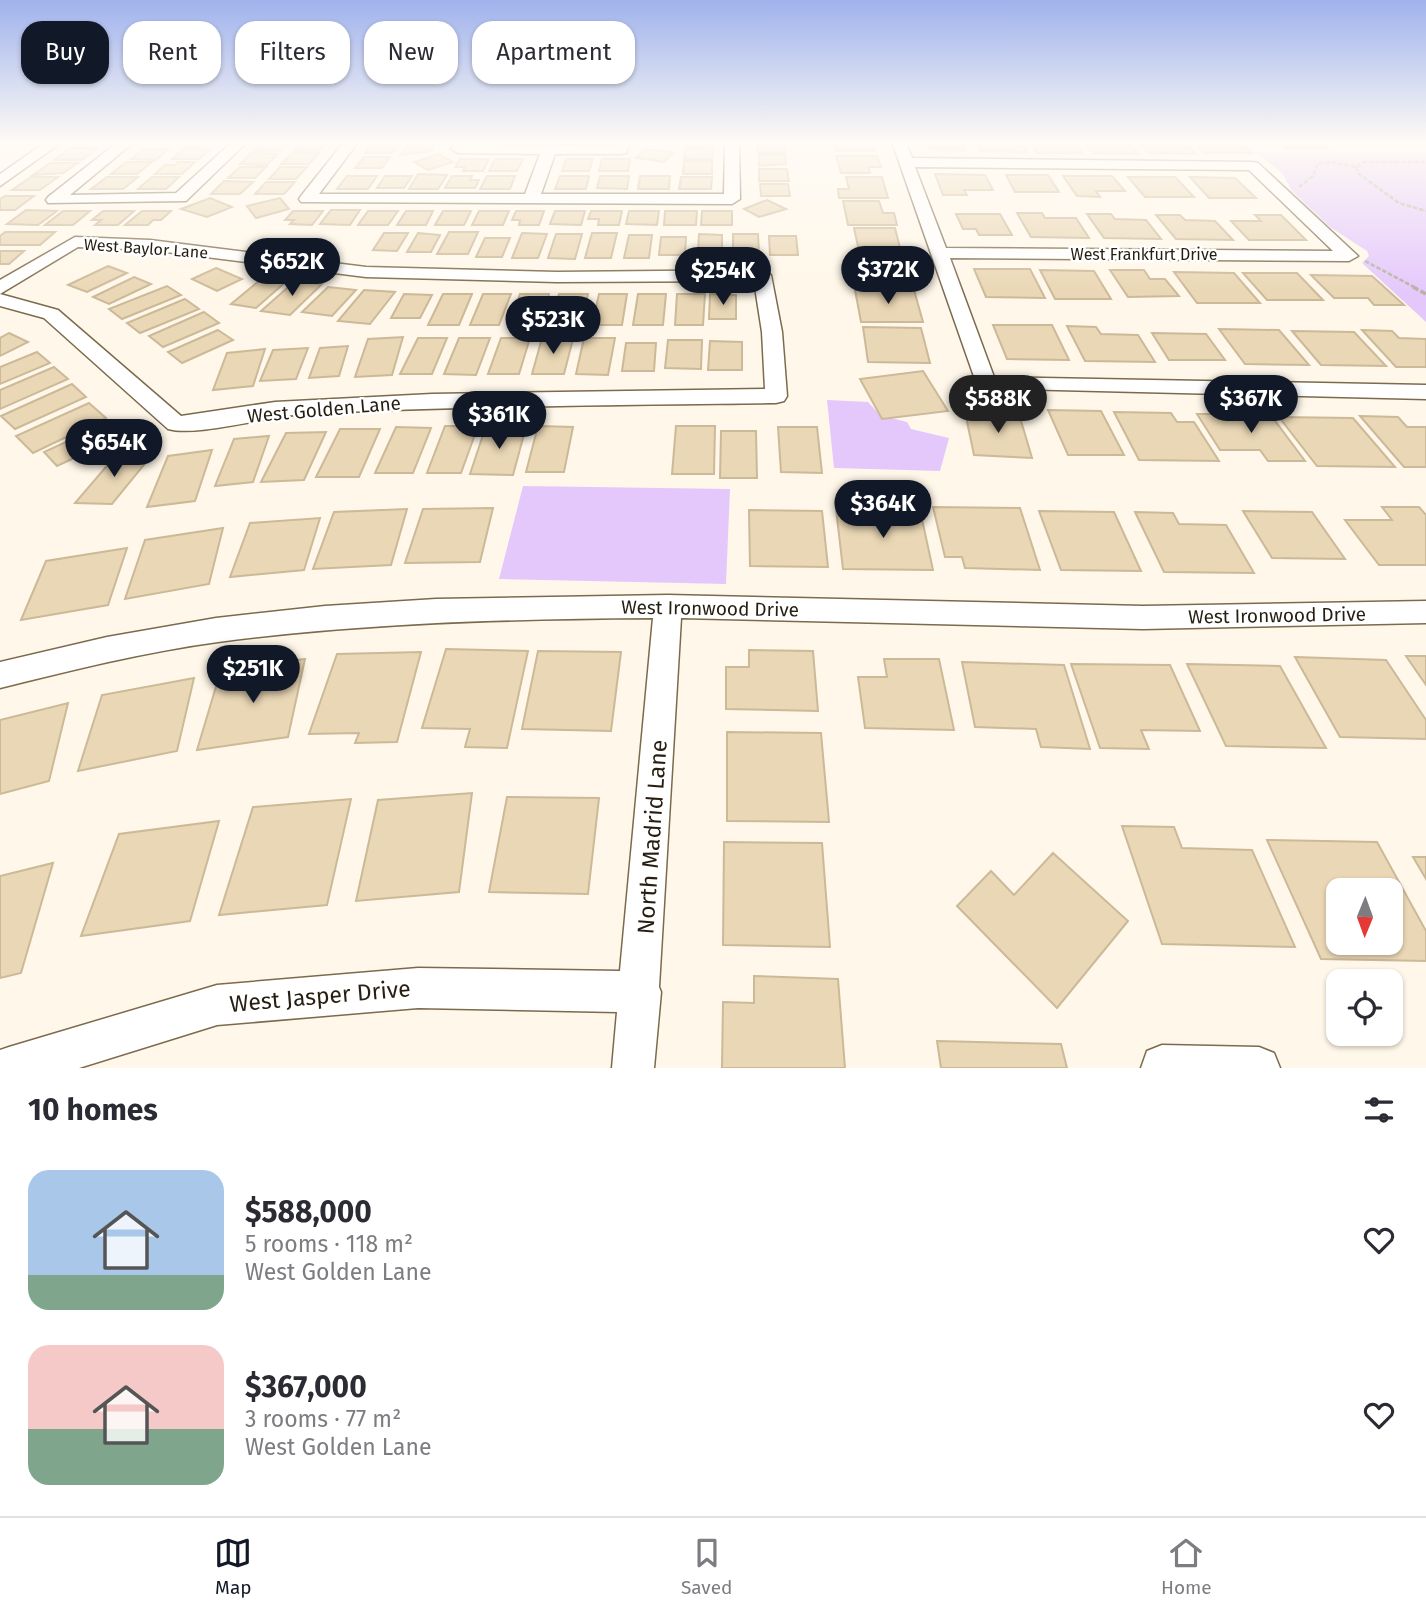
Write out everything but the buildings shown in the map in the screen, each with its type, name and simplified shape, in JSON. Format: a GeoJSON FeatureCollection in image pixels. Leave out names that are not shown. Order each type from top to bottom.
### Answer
{"type":"FeatureCollection","features":[{"type":"Feature","properties":{"kind":"street"},"geometry":{"type":"LineString","coordinates":[[64,192],[54,200],[180,198],[187,192]]}},
{"type":"Feature","properties":{"kind":"street"},"geometry":{"type":"LineString","coordinates":[[313,192],[307,199],[732,199],[732,192]]}},
{"type":"Feature","properties":{"kind":"street"},"geometry":{"type":"LineString","coordinates":[[531,199],[534,192]]}},
{"type":"Feature","properties":{"kind":"street"},"geometry":{"type":"LineString","coordinates":[[917,192],[986,383],[1426,392]]}},
{"type":"Feature","properties":{"kind":"street"},"geometry":{"type":"LineString","coordinates":[[1282,193],[1349,256]]}},
{"type":"Feature","properties":{"kind":"street","name":"West Baylor Lane"},"geometry":{"type":"LineString","coordinates":[[0,288],[75,242],[150,245],[366,272],[440,276],[762,275],[772,332],[776,396]]}},
{"type":"Feature","properties":{"kind":"street","name":"West Frankfurt Drive"},"geometry":{"type":"LineString","coordinates":[[939,253],[1349,256]]}},
{"type":"Feature","properties":{"kind":"street","name":"West Golden Lane"},"geometry":{"type":"LineString","coordinates":[[0,300],[51,314],[176,424],[204,422],[275,409],[432,401],[776,396]]}},
{"type":"Feature","properties":{"kind":"street","name":"West Ironwood Drive"},"geometry":{"type":"LineString","coordinates":[[0,675],[50,661],[170,636],[265,623],[387,614],[668,606],[1181,618],[1426,612]]}},
{"type":"Feature","properties":{"kind":"street","name":"North Madrid Lane"},"geometry":{"type":"LineString","coordinates":[[633,1068],[641,992],[668,606]]}},
{"type":"Feature","properties":{"kind":"street","name":"West Jasper Drive"},"geometry":{"type":"LineString","coordinates":[[9,1068],[217,1005],[418,988],[641,992]]}},
{"type":"Feature","properties":{"kind":"street"},"geometry":{"type":"LineString","coordinates":[[1162,1067],[1259,1068]]}},
{"type":"Feature","properties":{"kind":"path"},"geometry":{"type":"LineString","coordinates":[[1384,192],[1399,203],[1426,211]]}},
{"type":"Feature","properties":{"kind":"path"},"geometry":{"type":"LineString","coordinates":[[1349,256],[1399,277],[1426,294]]}},
{"type":"Feature","properties":{"kind":"shaded area"},"geometry":{"type":"Polygon","coordinates":[[[1293,192],[1426,192],[1426,322],[1362,263],[1369,256],[1367,251],[1330,227],[1293,192]]]}},
{"type":"Feature","properties":{"kind":"shaded area"},"geometry":{"type":"Polygon","coordinates":[[[827,400],[868,402],[880,415],[907,422],[911,429],[949,438],[940,471],[834,468],[827,400]]]}},
{"type":"Feature","properties":{"kind":"shaded area"},"geometry":{"type":"Polygon","coordinates":[[[523,486],[730,489],[726,584],[499,579],[523,486]]]}}]}
